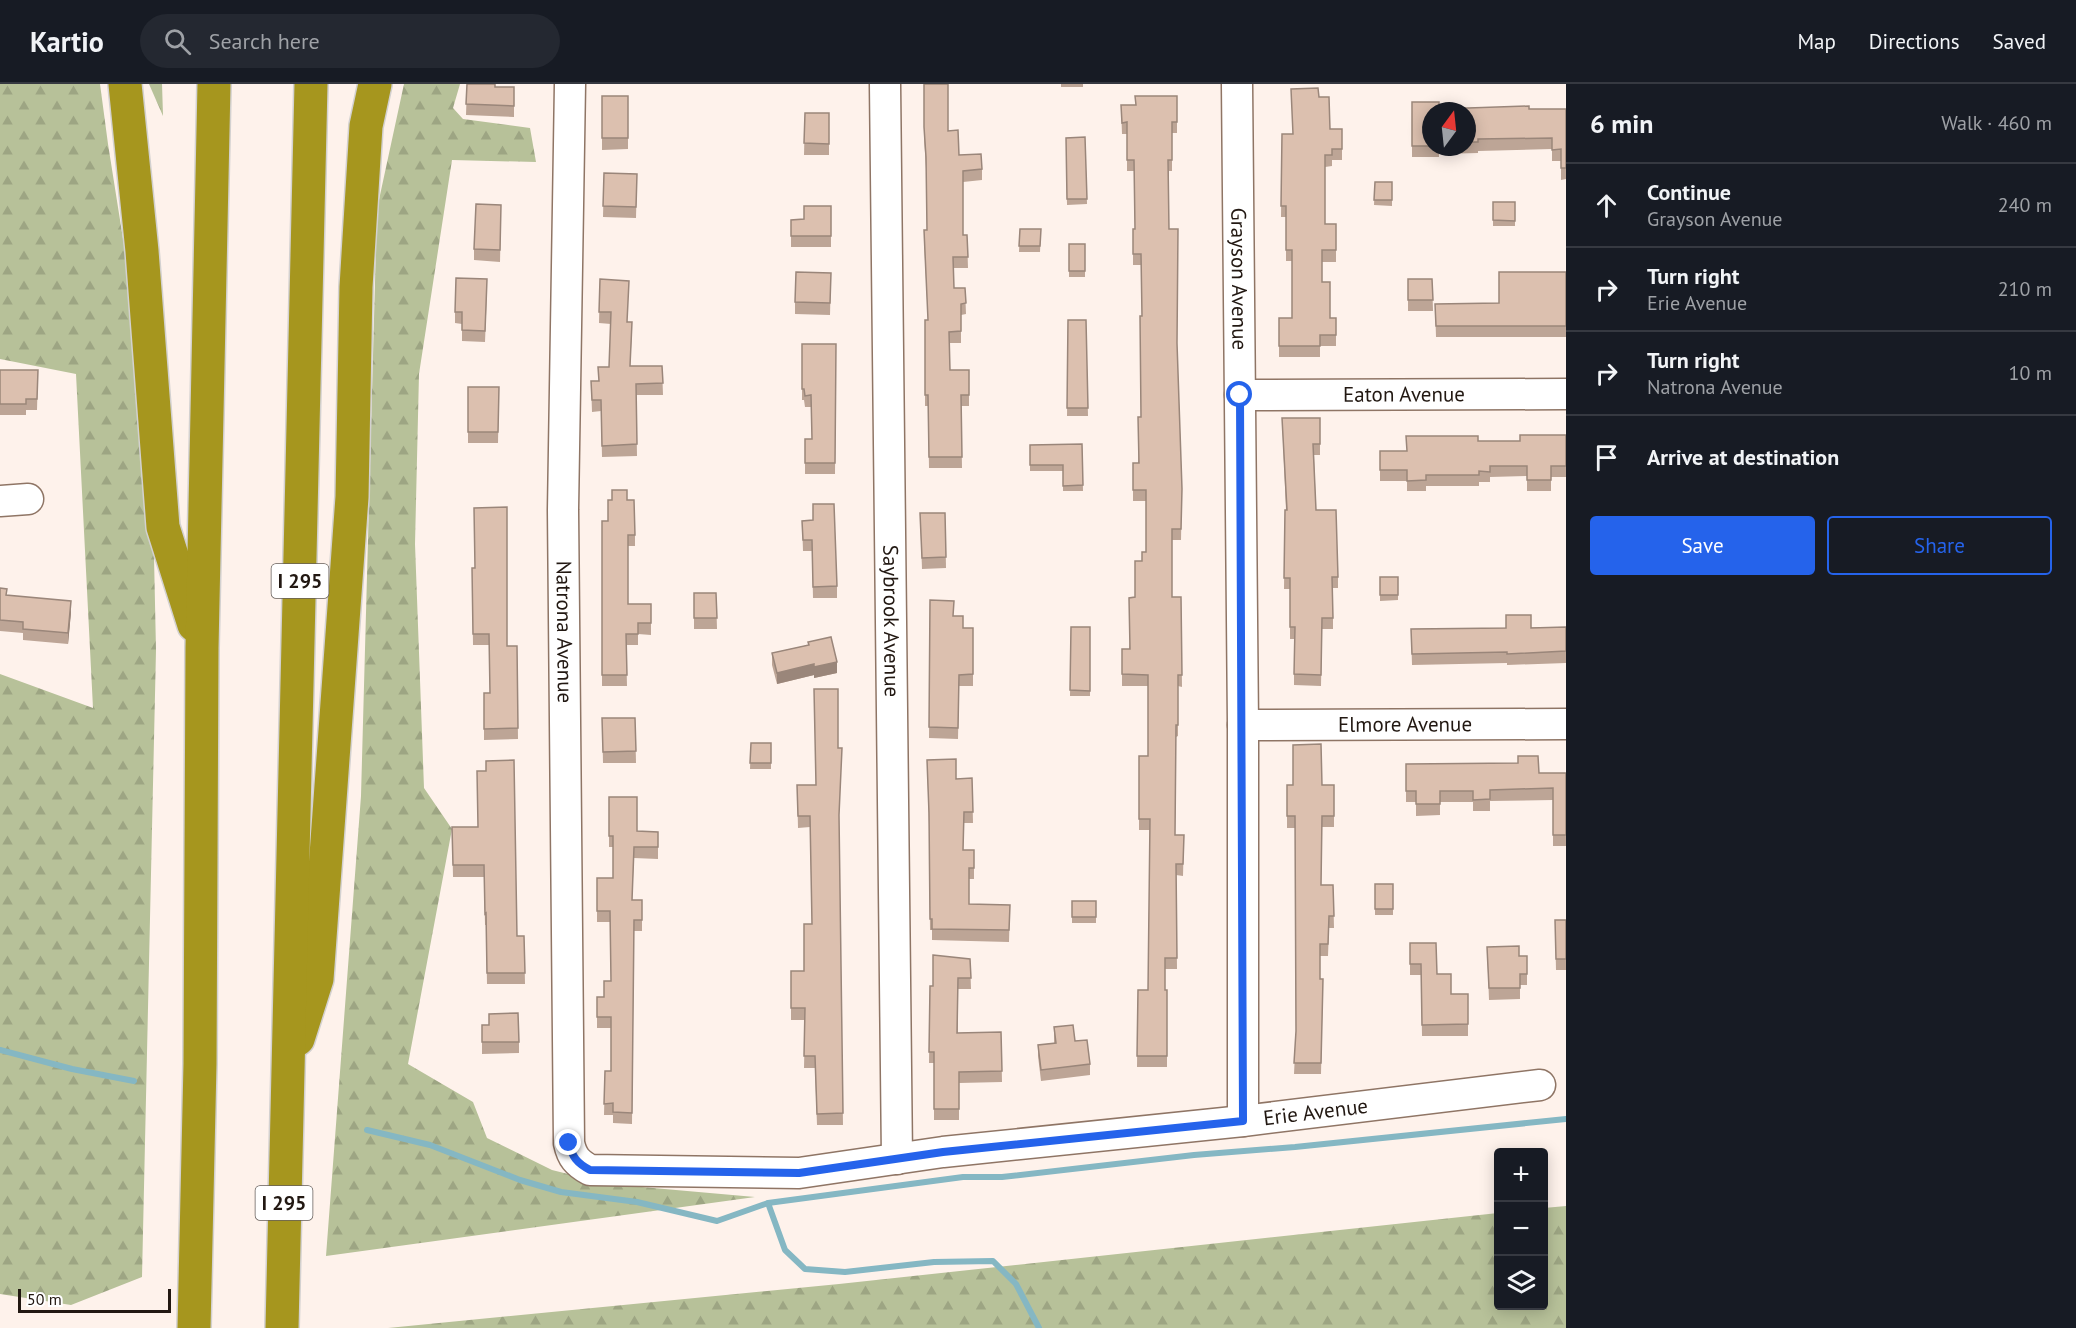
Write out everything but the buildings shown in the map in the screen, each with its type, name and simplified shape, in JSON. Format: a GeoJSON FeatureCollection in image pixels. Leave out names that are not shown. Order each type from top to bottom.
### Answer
{"type":"FeatureCollection","features":[{"type":"Feature","properties":{"kind":"highway"},"geometry":{"type":"LineString","coordinates":[[125,84],[142,251],[163,527],[202,648]]}},
{"type":"Feature","properties":{"kind":"highway"},"geometry":{"type":"LineString","coordinates":[[193,84],[204,530]]}},
{"type":"Feature","properties":{"kind":"highway"},"geometry":{"type":"LineString","coordinates":[[195,1328],[200,1064],[202,648],[214,84]]}},
{"type":"Feature","properties":{"kind":"highway","name":"I 295"},"geometry":{"type":"LineString","coordinates":[[282,1328],[286,1077],[311,84]]}},
{"type":"Feature","properties":{"kind":"highway"},"geometry":{"type":"LineString","coordinates":[[358,84],[360,245]]}},
{"type":"Feature","properties":{"kind":"highway"},"geometry":{"type":"LineString","coordinates":[[286,1077],[317,979],[352,497],[356,287],[366,126],[375,84]]}},
{"type":"Feature","properties":{"kind":"street","name":"Natrona Avenue"},"geometry":{"type":"LineString","coordinates":[[570,84],[563,510],[569,1143],[571,1155],[579,1164],[590,1170]]}},
{"type":"Feature","properties":{"kind":"street","name":"Saybrook Avenue"},"geometry":{"type":"LineString","coordinates":[[885,84],[897,1159]]}},
{"type":"Feature","properties":{"kind":"street","name":"Grayson Avenue"},"geometry":{"type":"LineString","coordinates":[[1237,84],[1243,725],[1243,1121]]}},
{"type":"Feature","properties":{"kind":"street","name":"Eaton Avenue"},"geometry":{"type":"LineString","coordinates":[[1240,395],[1566,394]]}},
{"type":"Feature","properties":{"kind":"street","name":"Elmore Avenue"},"geometry":{"type":"LineString","coordinates":[[1243,725],[1566,724]]}},
{"type":"Feature","properties":{"kind":"street","name":"Erie Avenue"},"geometry":{"type":"LineString","coordinates":[[590,1170],[799,1173],[943,1152],[1243,1121],[1540,1085]]}},
{"type":"Feature","properties":{"kind":"green space"},"geometry":{"type":"Polygon","coordinates":[[[0,84],[100,84],[151,416],[156,650],[142,1277],[71,1305],[0,1294],[0,674],[93,708],[76,374],[0,359],[0,84]]]}},
{"type":"Feature","properties":{"kind":"green space"},"geometry":{"type":"Polygon","coordinates":[[[149,84],[162,84],[163,116],[149,84]]]}},
{"type":"Feature","properties":{"kind":"green space"},"geometry":{"type":"Polygon","coordinates":[[[404,84],[460,84],[453,108],[463,119],[530,128],[536,162],[452,160],[419,374],[415,544],[424,788],[452,829],[408,1064],[473,1102],[487,1138],[552,1170],[608,1184],[755,1197],[326,1256],[361,796],[377,209],[404,84]]]}},
{"type":"Feature","properties":{"kind":"green space"},"geometry":{"type":"Polygon","coordinates":[[[1566,1206],[1566,1328],[388,1328],[839,1284],[1494,1213],[1494,1310],[1548,1310],[1548,1208],[1566,1206]]]}},
{"type":"Feature","properties":{"kind":"waterway"},"geometry":{"type":"LineString","coordinates":[[0,1050],[72,1069],[134,1081]]}},
{"type":"Feature","properties":{"kind":"waterway"},"geometry":{"type":"LineString","coordinates":[[367,1130],[430,1145],[520,1180],[561,1192],[637,1202],[717,1221],[768,1203],[963,1177],[1002,1177],[1194,1155],[1566,1119]]}},
{"type":"Feature","properties":{"kind":"waterway"},"geometry":{"type":"LineString","coordinates":[[768,1203],[785,1250],[805,1269],[845,1272],[934,1262],[993,1261],[1016,1284],[1039,1328]]}},
{"type":"Feature","properties":{"kind":"route"},"geometry":{"type":"LineString","coordinates":[[569,1143],[571,1155],[579,1164],[590,1170],[799,1173],[943,1152],[1243,1121],[1240,395]]}}]}
